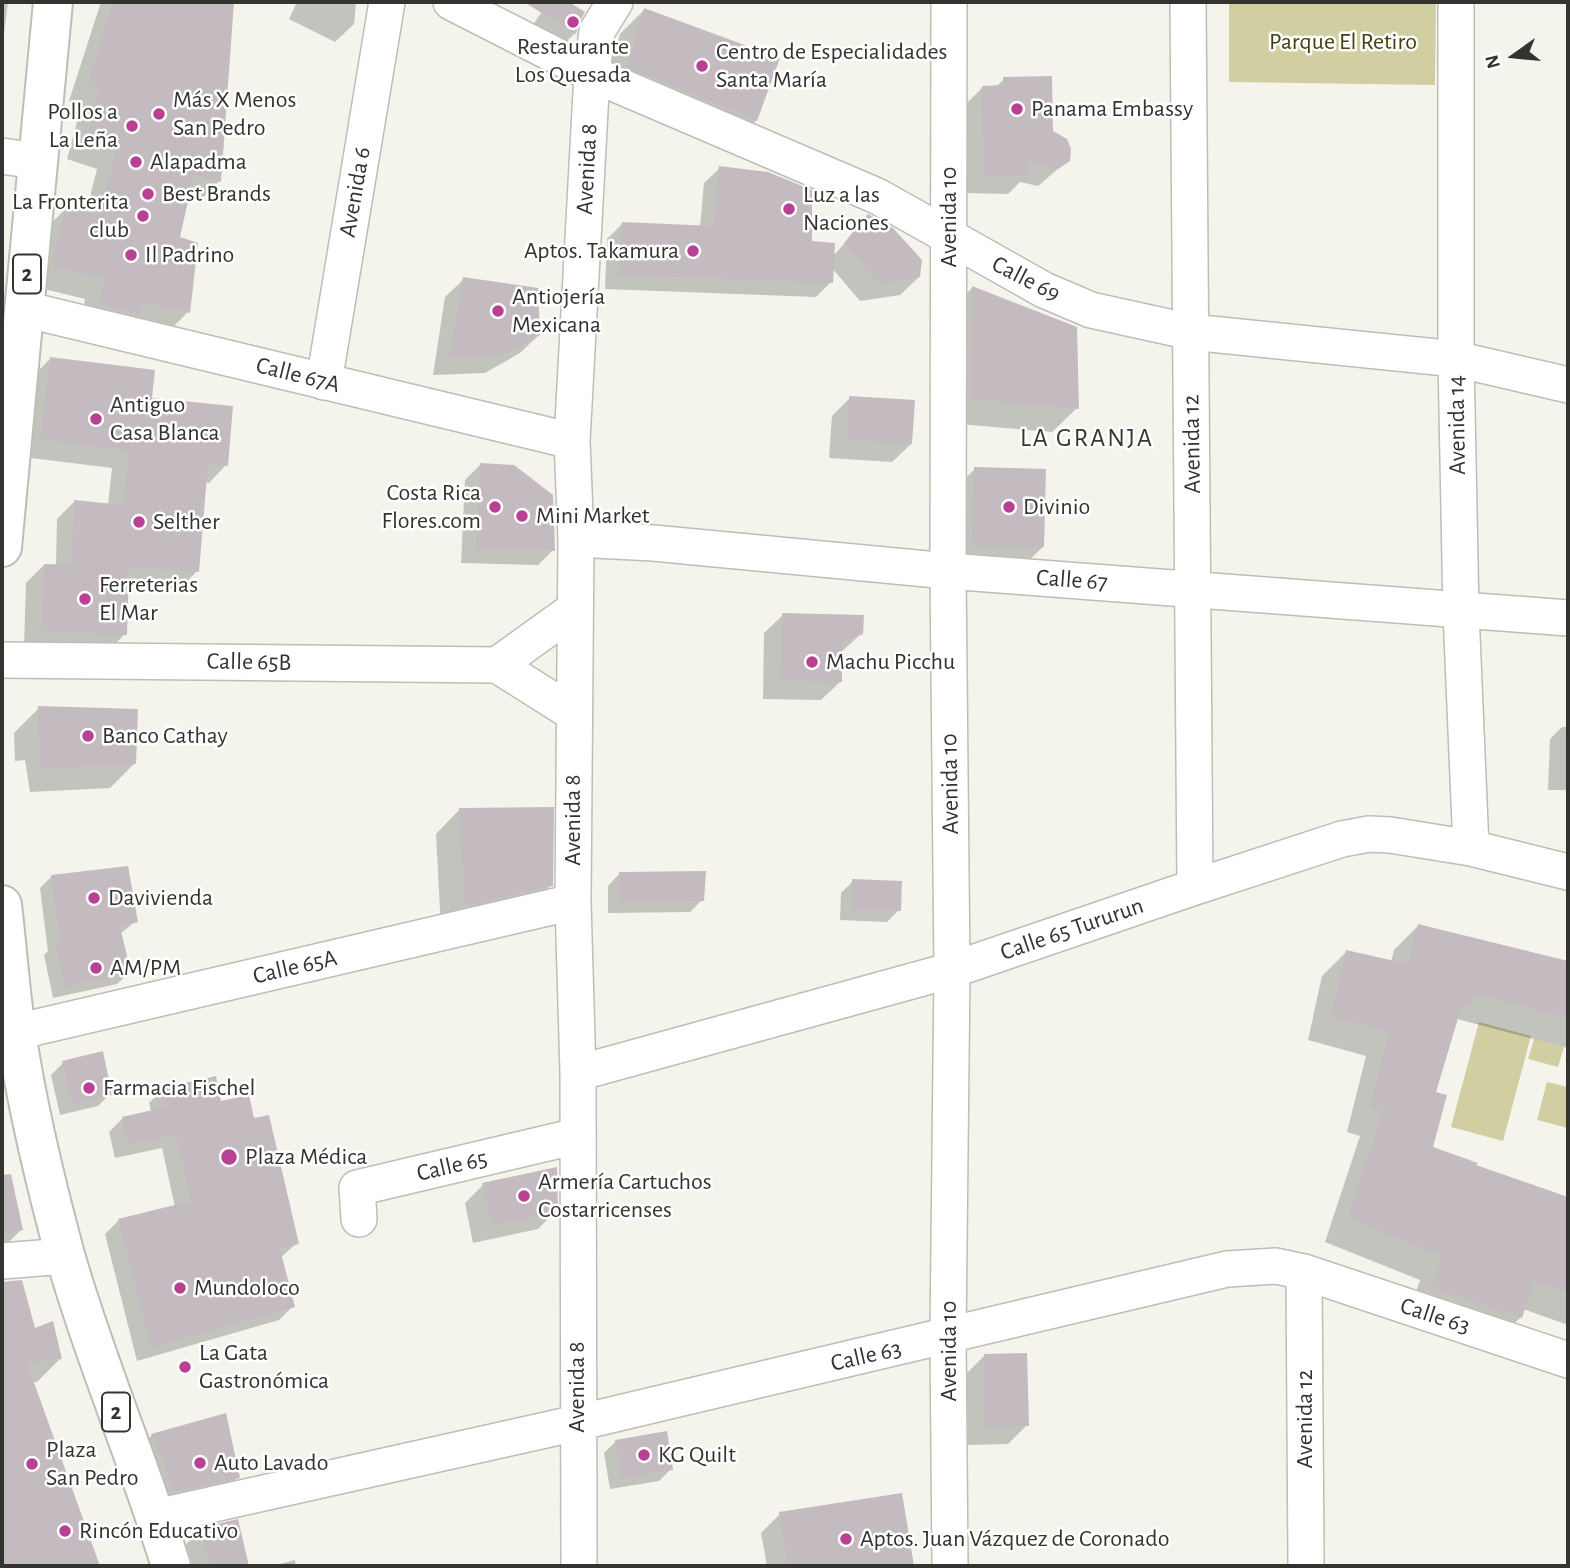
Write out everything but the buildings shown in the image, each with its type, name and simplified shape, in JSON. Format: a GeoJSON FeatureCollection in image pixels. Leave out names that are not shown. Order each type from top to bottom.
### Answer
{"type":"FeatureCollection","features":[{"type":"Feature","properties":{"kind":"highway","name":"2"},"geometry":{"type":"LineString","coordinates":[[2,547],[24,309],[20,159],[53,2]]}},
{"type":"Feature","properties":{"kind":"highway","name":"2"},"geometry":{"type":"LineString","coordinates":[[2,905],[5,965],[39,1156],[104,1379],[156,1517],[171,1566]]}},
{"type":"Feature","properties":{"kind":"street","name":"Avenida 6"},"geometry":{"type":"LineString","coordinates":[[324,382],[387,2]]}},
{"type":"Feature","properties":{"kind":"street","name":"Calle 69"},"geometry":{"type":"LineString","coordinates":[[450,2],[592,74],[877,196],[1044,290],[1091,310],[1191,332],[1456,359],[1568,385]]}},
{"type":"Feature","properties":{"kind":"street","name":"Avenida 8"},"geometry":{"type":"LineString","coordinates":[[579,1566],[578,1073],[573,902],[576,539],[572,441],[592,74],[597,31],[615,2]]}},
{"type":"Feature","properties":{"kind":"street","name":"Avenida 10"},"geometry":{"type":"LineString","coordinates":[[949,2],[948,571],[952,970],[948,1337],[950,1566]]}},
{"type":"Feature","properties":{"kind":"street","name":"Avenida 12"},"geometry":{"type":"LineString","coordinates":[[1188,2],[1195,887]]}},
{"type":"Feature","properties":{"kind":"street","name":"Avenida 14"},"geometry":{"type":"LineString","coordinates":[[1456,2],[1456,359],[1461,612],[1471,848]]}},
{"type":"Feature","properties":{"kind":"street","name":"Calle 67A"},"geometry":{"type":"LineString","coordinates":[[24,309],[572,441]]}},
{"type":"Feature","properties":{"kind":"street","name":"Calle 67"},"geometry":{"type":"LineString","coordinates":[[576,539],[653,542],[948,571],[1461,612],[1568,618]]}},
{"type":"Feature","properties":{"kind":"street"},"geometry":{"type":"LineString","coordinates":[[573,713],[497,664],[575,609]]}},
{"type":"Feature","properties":{"kind":"street","name":"Calle 65B"},"geometry":{"type":"LineString","coordinates":[[2,660],[497,664]]}},
{"type":"Feature","properties":{"kind":"street","name":"Calle 65 Tururun"},"geometry":{"type":"LineString","coordinates":[[578,1073],[952,970],[1342,839],[1369,834],[1471,848],[1568,872]]}},
{"type":"Feature","properties":{"kind":"street","name":"Calle 65A"},"geometry":{"type":"LineString","coordinates":[[16,1031],[573,902]]}},
{"type":"Feature","properties":{"kind":"street","name":"Calle 65"},"geometry":{"type":"LineString","coordinates":[[359,1219],[357,1188],[577,1136]]}},
{"type":"Feature","properties":{"kind":"street"},"geometry":{"type":"LineString","coordinates":[[2,1261],[66,1256]]}},
{"type":"Feature","properties":{"kind":"street","name":"Calle 63"},"geometry":{"type":"LineString","coordinates":[[156,1517],[577,1423],[1227,1269],[1276,1266],[1304,1272],[1568,1360]]}},
{"type":"Feature","properties":{"kind":"street","name":"Avenida 12"},"geometry":{"type":"LineString","coordinates":[[1304,1272],[1306,1566]]}},
{"type":"Feature","properties":{"kind":"green space","name":"Parque El Retiro"},"geometry":{"type":"Polygon","coordinates":[[[1229,2],[1436,2],[1435,85],[1229,82],[1229,2]]]}},
{"type":"Feature","properties":{"kind":"green space"},"geometry":{"type":"Polygon","coordinates":[[[1479,1022],[1531,1036],[1503,1141],[1451,1127],[1479,1022]]]}},
{"type":"Feature","properties":{"kind":"green space"},"geometry":{"type":"Polygon","coordinates":[[[1534,1039],[1564,1047],[1558,1067],[1528,1059],[1534,1039]]]}},
{"type":"Feature","properties":{"kind":"green space"},"geometry":{"type":"Polygon","coordinates":[[[1547,1082],[1568,1087],[1568,1128],[1537,1120],[1547,1082]]]}},
{"type":"Feature","properties":{"kind":"place","name":"Restaurante Los Quesada"},"geometry":{"type":"Point","coordinates":[573,22]}},
{"type":"Feature","properties":{"kind":"place","name":"Centro de Especialidades Santa María"},"geometry":{"type":"Point","coordinates":[702,66]}},
{"type":"Feature","properties":{"kind":"place","name":"Panama Embassy"},"geometry":{"type":"Point","coordinates":[1017,109]}},
{"type":"Feature","properties":{"kind":"place","name":"Más X Menos San Pedro"},"geometry":{"type":"Point","coordinates":[159,114]}},
{"type":"Feature","properties":{"kind":"place","name":"Pollos a La Leña"},"geometry":{"type":"Point","coordinates":[132,126]}},
{"type":"Feature","properties":{"kind":"place","name":"Alapadma"},"geometry":{"type":"Point","coordinates":[136,162]}},
{"type":"Feature","properties":{"kind":"place","name":"Best Brands"},"geometry":{"type":"Point","coordinates":[148,194]}},
{"type":"Feature","properties":{"kind":"place","name":"Luz a las Naciones"},"geometry":{"type":"Point","coordinates":[789,209]}},
{"type":"Feature","properties":{"kind":"place","name":"La Fronterita club"},"geometry":{"type":"Point","coordinates":[143,216]}},
{"type":"Feature","properties":{"kind":"place","name":"Aptos. Takamura"},"geometry":{"type":"Point","coordinates":[693,251]}},
{"type":"Feature","properties":{"kind":"place","name":"Il Padrino"},"geometry":{"type":"Point","coordinates":[131,255]}},
{"type":"Feature","properties":{"kind":"place","name":"Antiojería Mexicana"},"geometry":{"type":"Point","coordinates":[498,311]}},
{"type":"Feature","properties":{"kind":"place","name":"Antiguo Casa Blanca"},"geometry":{"type":"Point","coordinates":[96,419]}},
{"type":"Feature","properties":{"kind":"place","name":"Costa Rica Flores.com"},"geometry":{"type":"Point","coordinates":[495,507]}},
{"type":"Feature","properties":{"kind":"place","name":"Divinio"},"geometry":{"type":"Point","coordinates":[1009,507]}},
{"type":"Feature","properties":{"kind":"place","name":"Mini Market"},"geometry":{"type":"Point","coordinates":[522,516]}},
{"type":"Feature","properties":{"kind":"place","name":"Selther"},"geometry":{"type":"Point","coordinates":[139,522]}},
{"type":"Feature","properties":{"kind":"place","name":"Ferreterias El Mar"},"geometry":{"type":"Point","coordinates":[85,599]}},
{"type":"Feature","properties":{"kind":"place","name":"Machu Picchu"},"geometry":{"type":"Point","coordinates":[812,662]}},
{"type":"Feature","properties":{"kind":"place","name":"Banco Cathay"},"geometry":{"type":"Point","coordinates":[88,736]}},
{"type":"Feature","properties":{"kind":"place","name":"Davivienda"},"geometry":{"type":"Point","coordinates":[94,898]}},
{"type":"Feature","properties":{"kind":"place","name":"AM/PM"},"geometry":{"type":"Point","coordinates":[96,968]}},
{"type":"Feature","properties":{"kind":"place","name":"Farmacia Fischel"},"geometry":{"type":"Point","coordinates":[89,1088]}},
{"type":"Feature","properties":{"kind":"place","name":"Plaza Médica"},"geometry":{"type":"Point","coordinates":[229,1157]}},
{"type":"Feature","properties":{"kind":"place","name":"Armería Cartuchos Costarricenses"},"geometry":{"type":"Point","coordinates":[524,1196]}},
{"type":"Feature","properties":{"kind":"place","name":"Mundoloco"},"geometry":{"type":"Point","coordinates":[180,1288]}},
{"type":"Feature","properties":{"kind":"place","name":"La Gata Gastronómica"},"geometry":{"type":"Point","coordinates":[185,1367]}},
{"type":"Feature","properties":{"kind":"place","name":"KG Quilt"},"geometry":{"type":"Point","coordinates":[644,1455]}},
{"type":"Feature","properties":{"kind":"place","name":"Auto Lavado"},"geometry":{"type":"Point","coordinates":[200,1463]}},
{"type":"Feature","properties":{"kind":"place","name":"Plaza San Pedro"},"geometry":{"type":"Point","coordinates":[32,1464]}},
{"type":"Feature","properties":{"kind":"place","name":"Rincón Educativo"},"geometry":{"type":"Point","coordinates":[65,1531]}},
{"type":"Feature","properties":{"kind":"place","name":"Aptos. Juan Vázquez de Coronado"},"geometry":{"type":"Point","coordinates":[846,1539]}},
{"type":"Feature","properties":{"kind":"district","name":"LA GRANJA"},"geometry":{"type":"Point","coordinates":[1087,438]}}]}
